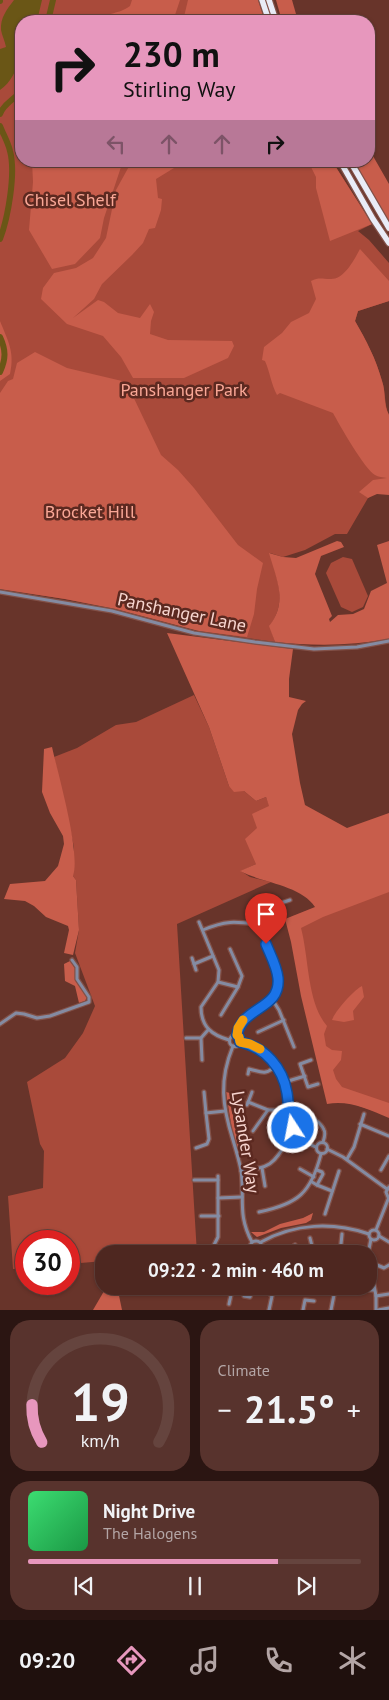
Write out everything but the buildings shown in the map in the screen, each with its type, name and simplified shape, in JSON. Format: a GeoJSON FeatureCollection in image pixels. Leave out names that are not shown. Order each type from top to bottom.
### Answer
{"type":"FeatureCollection","features":[{"type":"Feature","properties":{"kind":"highway"},"geometry":{"type":"LineString","coordinates":[[262,0],[267,15]]}},
{"type":"Feature","properties":{"kind":"highway"},"geometry":{"type":"LineString","coordinates":[[269,0],[274,15]]}},
{"type":"Feature","properties":{"kind":"highway"},"geometry":{"type":"LineString","coordinates":[[343,167],[373,220],[389,243]]}},
{"type":"Feature","properties":{"kind":"highway"},"geometry":{"type":"LineString","coordinates":[[353,167],[389,228]]}},
{"type":"Feature","properties":{"kind":"street","name":"Panshanger Lane"},"geometry":{"type":"LineString","coordinates":[[0,592],[112,611],[194,633],[255,642],[314,649],[357,647],[389,641]]}},
{"type":"Feature","properties":{"kind":"street"},"geometry":{"type":"LineString","coordinates":[[240,1042],[237,1035],[238,1028],[244,1019],[272,999],[278,990],[278,976],[266,944],[264,916],[269,907],[290,900]]}},
{"type":"Feature","properties":{"kind":"street"},"geometry":{"type":"LineString","coordinates":[[203,930],[216,924],[232,921],[264,925]]}},
{"type":"Feature","properties":{"kind":"street"},"geometry":{"type":"LineString","coordinates":[[199,922],[219,970],[218,982],[201,1007],[203,1021],[208,1030],[229,1040],[233,1046],[239,1045],[240,1042]]}},
{"type":"Feature","properties":{"kind":"street"},"geometry":{"type":"LineString","coordinates":[[221,1015],[238,987],[242,976],[230,949]]}},
{"type":"Feature","properties":{"kind":"street"},"geometry":{"type":"LineString","coordinates":[[194,964],[213,956]]}},
{"type":"Feature","properties":{"kind":"street"},"geometry":{"type":"LineString","coordinates":[[192,958],[196,970]]}},
{"type":"Feature","properties":{"kind":"street"},"geometry":{"type":"LineString","coordinates":[[0,1024],[16,1013],[37,1018],[50,1016],[89,1002],[89,997],[77,979],[77,967],[72,960]]}},
{"type":"Feature","properties":{"kind":"street"},"geometry":{"type":"LineString","coordinates":[[218,982],[238,987]]}},
{"type":"Feature","properties":{"kind":"street"},"geometry":{"type":"LineString","coordinates":[[272,999],[284,1020],[294,1048]]}},
{"type":"Feature","properties":{"kind":"street"},"geometry":{"type":"LineString","coordinates":[[258,1032],[284,1020]]}},
{"type":"Feature","properties":{"kind":"street"},"geometry":{"type":"LineString","coordinates":[[202,1060],[201,1038],[208,1030]]}},
{"type":"Feature","properties":{"kind":"street"},"geometry":{"type":"LineString","coordinates":[[229,1040],[232,1036],[237,1035]]}},
{"type":"Feature","properties":{"kind":"street"},"geometry":{"type":"LineString","coordinates":[[186,1038],[201,1038]]}},
{"type":"Feature","properties":{"kind":"street"},"geometry":{"type":"LineString","coordinates":[[240,1042],[250,1044],[259,1049],[276,1065],[284,1082],[289,1119],[295,1132],[306,1142],[316,1147],[321,1154]]}},
{"type":"Feature","properties":{"kind":"street","name":"Lysander Way"},"geometry":{"type":"LineString","coordinates":[[233,1046],[224,1078],[225,1111],[241,1171],[242,1216],[252,1242]]}},
{"type":"Feature","properties":{"kind":"street"},"geometry":{"type":"LineString","coordinates":[[202,1056],[209,1056]]}},
{"type":"Feature","properties":{"kind":"street"},"geometry":{"type":"LineString","coordinates":[[311,1060],[300,1064],[308,1087],[318,1084]]}},
{"type":"Feature","properties":{"kind":"street"},"geometry":{"type":"LineString","coordinates":[[248,1074],[249,1069],[266,1072],[276,1065]]}},
{"type":"Feature","properties":{"kind":"street"},"geometry":{"type":"LineString","coordinates":[[284,1082],[304,1076]]}},
{"type":"Feature","properties":{"kind":"street"},"geometry":{"type":"LineString","coordinates":[[196,1148],[207,1144],[209,1139],[204,1092]]}},
{"type":"Feature","properties":{"kind":"street"},"geometry":{"type":"LineString","coordinates":[[252,1092],[248,1104],[268,1110],[288,1110]]}},
{"type":"Feature","properties":{"kind":"street"},"geometry":{"type":"LineString","coordinates":[[253,1131],[268,1110]]}},
{"type":"Feature","properties":{"kind":"street"},"geometry":{"type":"LineString","coordinates":[[206,1113],[225,1111]]}},
{"type":"Feature","properties":{"kind":"street"},"geometry":{"type":"LineString","coordinates":[[300,1114],[309,1115],[324,1129],[323,1142]]}},
{"type":"Feature","properties":{"kind":"street"},"geometry":{"type":"LineString","coordinates":[[347,1159],[354,1147],[364,1114]]}},
{"type":"Feature","properties":{"kind":"street"},"geometry":{"type":"LineString","coordinates":[[360,1124],[389,1136]]}},
{"type":"Feature","properties":{"kind":"street"},"geometry":{"type":"LineString","coordinates":[[241,1171],[269,1166],[288,1140]]}},
{"type":"Feature","properties":{"kind":"street"},"geometry":{"type":"LineString","coordinates":[[316,1147],[323,1142]]}},
{"type":"Feature","properties":{"kind":"street"},"geometry":{"type":"LineString","coordinates":[[323,1142],[328,1149],[347,1159],[388,1188],[386,1194],[389,1197],[376,1230]]}},
{"type":"Feature","properties":{"kind":"street"},"geometry":{"type":"LineString","coordinates":[[258,1212],[275,1208],[301,1195],[312,1182],[321,1154],[328,1149]]}},
{"type":"Feature","properties":{"kind":"street"},"geometry":{"type":"LineString","coordinates":[[381,1170],[389,1156]]}},
{"type":"Feature","properties":{"kind":"street"},"geometry":{"type":"LineString","coordinates":[[262,1168],[265,1186]]}},
{"type":"Feature","properties":{"kind":"street"},"geometry":{"type":"LineString","coordinates":[[300,1169],[314,1176]]}},
{"type":"Feature","properties":{"kind":"street"},"geometry":{"type":"LineString","coordinates":[[317,1170],[322,1172],[317,1185]]}},
{"type":"Feature","properties":{"kind":"street"},"geometry":{"type":"LineString","coordinates":[[325,1214],[339,1171]]}},
{"type":"Feature","properties":{"kind":"street"},"geometry":{"type":"LineString","coordinates":[[194,1180],[218,1178],[218,1237],[214,1245]]}},
{"type":"Feature","properties":{"kind":"street"},"geometry":{"type":"LineString","coordinates":[[312,1182],[332,1191]]}},
{"type":"Feature","properties":{"kind":"street"},"geometry":{"type":"LineString","coordinates":[[218,1198],[242,1197]]}},
{"type":"Feature","properties":{"kind":"street"},"geometry":{"type":"LineString","coordinates":[[201,1216],[218,1216]]}},
{"type":"Feature","properties":{"kind":"street"},"geometry":{"type":"LineString","coordinates":[[250,1245],[257,1240],[261,1242],[278,1234],[308,1226],[343,1227],[369,1234]]}},
{"type":"Feature","properties":{"kind":"street"},"geometry":{"type":"LineString","coordinates":[[369,1234],[371,1231],[376,1230]]}},
{"type":"Feature","properties":{"kind":"street"},"geometry":{"type":"LineString","coordinates":[[376,1230],[379,1236],[389,1242]]}},
{"type":"Feature","properties":{"kind":"street"},"geometry":{"type":"LineString","coordinates":[[341,1245],[342,1234]]}},
{"type":"Feature","properties":{"kind":"street"},"geometry":{"type":"LineString","coordinates":[[369,1234],[371,1239],[370,1245]]}},
{"type":"Feature","properties":{"kind":"street"},"geometry":{"type":"LineString","coordinates":[[371,1239],[376,1240],[379,1236]]}},
{"type":"Feature","properties":{"kind":"street"},"geometry":{"type":"LineString","coordinates":[[310,1238],[312,1245]]}},
{"type":"Feature","properties":{"kind":"street"},"geometry":{"type":"LineString","coordinates":[[377,1265],[384,1268],[389,1265]]}},
{"type":"Feature","properties":{"kind":"street"},"geometry":{"type":"LineString","coordinates":[[389,1294],[376,1296],[377,1310],[389,1308]]}},
{"type":"Feature","properties":{"kind":"street"},"geometry":{"type":"LineString","coordinates":[[229,1304],[231,1295]]}},
{"type":"Feature","properties":{"kind":"street"},"geometry":{"type":"LineString","coordinates":[[244,1296],[250,1297],[251,1295]]}},
{"type":"Feature","properties":{"kind":"street"},"geometry":{"type":"LineString","coordinates":[[269,1310],[273,1298],[270,1295]]}},
{"type":"Feature","properties":{"kind":"street"},"geometry":{"type":"LineString","coordinates":[[330,1310],[334,1295]]}},
{"type":"Feature","properties":{"kind":"street"},"geometry":{"type":"LineString","coordinates":[[303,1310],[305,1300],[314,1302]]}},
{"type":"Feature","properties":{"kind":"green space","name":"Panshanger Park"},"geometry":{"type":"Polygon","coordinates":[[[0,0],[258,0],[263,15],[15,15],[15,167],[336,167],[372,224],[358,231],[369,240],[389,263],[389,301],[358,311],[355,321],[374,357],[383,385],[389,415],[389,478],[368,498],[347,534],[335,534],[305,550],[283,557],[270,553],[280,598],[278,610],[270,626],[275,642],[199,631],[116,609],[0,589],[0,0]]]}},
{"type":"Feature","properties":{"kind":"green space"},"geometry":{"type":"Polygon","coordinates":[[[132,0],[180,0],[175,15],[109,15],[130,6],[132,0]]]}},
{"type":"Feature","properties":{"kind":"green space"},"geometry":{"type":"Polygon","coordinates":[[[188,0],[258,0],[263,15],[184,15],[188,0]]]}},
{"type":"Feature","properties":{"kind":"green space"},"geometry":{"type":"Polygon","coordinates":[[[276,0],[292,0],[296,15],[280,15],[276,0]]]}},
{"type":"Feature","properties":{"kind":"green space"},"geometry":{"type":"Polygon","coordinates":[[[375,160],[389,184],[389,222],[357,167],[375,167],[375,160]]]}},
{"type":"Feature","properties":{"kind":"green space","name":"Chisel Shelf"},"geometry":{"type":"Polygon","coordinates":[[[32,167],[121,167],[104,218],[100,238],[75,264],[52,269],[29,230],[32,167]]]}},
{"type":"Feature","properties":{"kind":"green space"},"geometry":{"type":"Polygon","coordinates":[[[129,167],[175,167],[156,179],[158,198],[162,199],[161,210],[155,228],[149,229],[143,243],[102,284],[94,299],[73,318],[98,300],[104,302],[118,313],[140,318],[150,304],[154,312],[150,334],[168,340],[232,341],[234,346],[228,358],[184,378],[133,378],[121,357],[103,336],[67,324],[41,299],[43,288],[54,273],[76,268],[93,258],[106,238],[116,190],[129,167]]]}},
{"type":"Feature","properties":{"kind":"green space"},"geometry":{"type":"Polygon","coordinates":[[[311,167],[336,167],[372,224],[330,241],[316,188],[316,177],[311,167]]]}},
{"type":"Feature","properties":{"kind":"green space"},"geometry":{"type":"Polygon","coordinates":[[[360,249],[389,281],[389,301],[358,311],[355,321],[377,365],[389,415],[389,495],[377,494],[368,498],[359,492],[373,480],[387,478],[375,475],[365,465],[333,413],[280,393],[277,395],[265,361],[262,360],[264,347],[282,333],[291,322],[309,313],[316,299],[311,281],[340,276],[348,268],[360,249]]]}},
{"type":"Feature","properties":{"kind":"green space"},"geometry":{"type":"Polygon","coordinates":[[[0,321],[10,347],[12,359],[10,374],[0,381],[0,321]]]}},
{"type":"Feature","properties":{"kind":"green space","name":"Brocket Hill"},"geometry":{"type":"Polygon","coordinates":[[[35,352],[67,368],[122,381],[130,390],[161,455],[194,488],[238,545],[263,563],[254,614],[247,637],[199,631],[116,609],[0,589],[0,393],[8,381],[13,379],[17,363],[35,352]]]}},
{"type":"Feature","properties":{"kind":"green space"},"geometry":{"type":"Polygon","coordinates":[[[337,541],[341,542],[344,547],[321,556],[315,574],[332,616],[329,619],[330,622],[338,615],[353,614],[364,609],[371,591],[387,583],[377,545],[389,541],[389,639],[332,645],[275,642],[269,626],[278,610],[280,598],[277,578],[269,553],[296,558],[337,541]]]}},
{"type":"Feature","properties":{"kind":"green space"},"geometry":{"type":"Polygon","coordinates":[[[343,557],[352,559],[368,596],[363,607],[352,612],[341,607],[326,573],[331,563],[343,557]]]}},
{"type":"Feature","properties":{"kind":"green space"},"geometry":{"type":"Polygon","coordinates":[[[167,633],[293,649],[289,697],[306,701],[298,710],[292,734],[305,805],[347,828],[389,813],[389,892],[323,917],[301,928],[312,993],[320,1016],[327,1026],[324,1034],[326,1046],[332,1050],[342,1051],[341,1060],[333,1070],[336,1079],[342,1087],[389,1103],[389,1118],[351,1104],[327,1104],[285,919],[315,907],[309,900],[291,889],[240,871],[256,864],[245,839],[257,828],[252,814],[269,806],[266,797],[256,801],[244,791],[234,792],[229,786],[209,727],[167,633]]]}},
{"type":"Feature","properties":{"kind":"green space"},"geometry":{"type":"Polygon","coordinates":[[[194,695],[209,727],[229,786],[244,791],[256,801],[266,797],[270,807],[257,828],[256,864],[241,871],[250,877],[271,882],[177,924],[196,1245],[95,1245],[95,1262],[80,1263],[80,1230],[15,1230],[15,1269],[13,1269],[8,1196],[43,1188],[44,1151],[40,1144],[27,1082],[65,1058],[83,1033],[95,1006],[75,953],[79,930],[76,880],[73,876],[74,847],[54,757],[77,748],[116,725],[136,722],[194,695]]]}},
{"type":"Feature","properties":{"kind":"green space"},"geometry":{"type":"Polygon","coordinates":[[[52,747],[68,813],[74,850],[75,865],[73,876],[76,880],[79,930],[73,955],[64,953],[69,930],[68,926],[46,917],[25,901],[4,899],[10,884],[45,881],[58,866],[64,844],[63,836],[50,813],[42,792],[44,749],[52,747]]]}},
{"type":"Feature","properties":{"kind":"green space"},"geometry":{"type":"Polygon","coordinates":[[[389,885],[389,1116],[329,1096],[288,920],[389,885]]]}},
{"type":"Feature","properties":{"kind":"green space"},"geometry":{"type":"Polygon","coordinates":[[[70,961],[75,968],[75,980],[87,997],[85,1001],[79,1003],[75,986],[65,981],[64,964],[70,961]]]}},
{"type":"Feature","properties":{"kind":"green space"},"geometry":{"type":"Polygon","coordinates":[[[362,986],[364,997],[353,1011],[354,1020],[344,1022],[332,1020],[337,1011],[362,986]]]}},
{"type":"Feature","properties":{"kind":"green space"},"geometry":{"type":"Polygon","coordinates":[[[226,1092],[230,1093],[231,1108],[243,1154],[240,1157],[232,1130],[226,1092]]]}},
{"type":"Feature","properties":{"kind":"green space"},"geometry":{"type":"Polygon","coordinates":[[[313,1213],[311,1220],[306,1223],[281,1228],[257,1237],[251,1232],[264,1232],[280,1224],[303,1218],[313,1213]]]}},
{"type":"Feature","properties":{"kind":"green space"},"geometry":{"type":"Polygon","coordinates":[[[102,1295],[119,1295],[122,1310],[93,1310],[102,1295]]]}},
{"type":"Feature","properties":{"kind":"shaded area"},"geometry":{"type":"Polygon","coordinates":[[[14,0],[42,0],[38,15],[15,15],[15,71],[7,84],[0,90],[0,49],[6,47],[1,30],[3,18],[14,0]]]}},
{"type":"Feature","properties":{"kind":"waterway"},"geometry":{"type":"LineString","coordinates":[[49,15],[53,0]]}},
{"type":"Feature","properties":{"kind":"waterway"},"geometry":{"type":"LineString","coordinates":[[0,114],[4,107],[15,97]]}},
{"type":"Feature","properties":{"kind":"waterway"},"geometry":{"type":"LineString","coordinates":[[0,126],[12,160],[12,183],[6,219],[0,239]]}},
{"type":"Feature","properties":{"kind":"waterway"},"geometry":{"type":"LineString","coordinates":[[0,337],[4,354],[0,372]]}},
{"type":"Feature","properties":{"kind":"slow traffic"},"geometry":{"type":"LineString","coordinates":[[243,1020],[238,1028],[237,1035],[240,1042],[260,1049]]}},
{"type":"Feature","properties":{"kind":"route"},"geometry":{"type":"LineString","coordinates":[[266,944],[278,976],[278,990],[273,998],[264,1006],[252,1012],[244,1019],[238,1028],[237,1035],[240,1042],[250,1044],[269,1057],[279,1071],[286,1089],[288,1115],[293,1128]]}}]}
